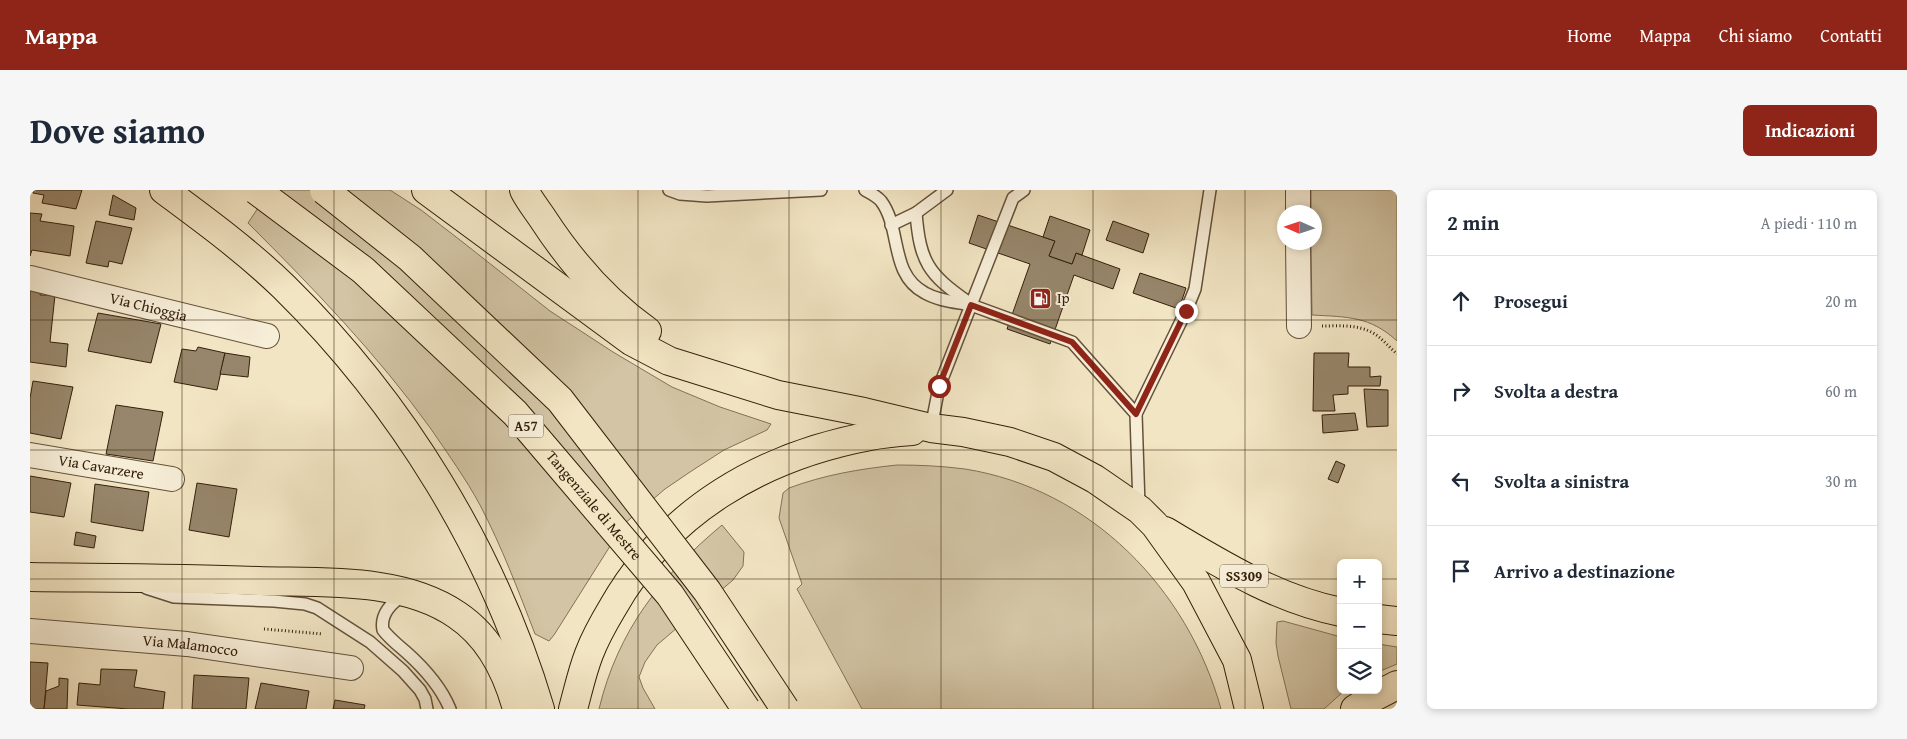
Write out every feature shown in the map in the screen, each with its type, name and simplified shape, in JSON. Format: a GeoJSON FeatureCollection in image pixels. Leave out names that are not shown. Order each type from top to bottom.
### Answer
{"type":"FeatureCollection","features":[{"type":"Feature","properties":{"kind":"highway"},"geometry":{"type":"LineString","coordinates":[[164,190],[240,249],[284,287],[351,360],[396,418],[450,500],[472,542],[520,650],[540,709]]}},
{"type":"Feature","properties":{"kind":"highway","name":"Tangenziale di Mestre"},"geometry":{"type":"LineString","coordinates":[[256,190],[363,270],[515,413],[670,595],[746,709]]}},
{"type":"Feature","properties":{"kind":"highway","name":"A57"},"geometry":{"type":"LineString","coordinates":[[324,190],[410,258],[560,400],[707,591],[785,709]]}},
{"type":"Feature","properties":{"kind":"highway"},"geometry":{"type":"LineString","coordinates":[[426,190],[631,341],[669,361],[778,395],[864,412],[931,428],[964,432],[1010,442],[1054,457],[1095,479],[1147,518],[1196,582],[1214,613],[1236,660],[1249,709]]}},
{"type":"Feature","properties":{"kind":"highway"},"geometry":{"type":"LineString","coordinates":[[524,190],[551,231],[596,287],[625,315],[707,374]]}},
{"type":"Feature","properties":{"kind":"highway"},"geometry":{"type":"LineString","coordinates":[[573,709],[589,653],[624,587],[650,554],[704,504],[760,471],[801,455],[871,436],[931,428]]}},
{"type":"Feature","properties":{"kind":"highway","name":"SS309"},"geometry":{"type":"LineString","coordinates":[[1147,518],[1216,561],[1273,591],[1337,611]]}},
{"type":"Feature","properties":{"kind":"highway"},"geometry":{"type":"LineString","coordinates":[[30,577],[200,579],[346,584],[412,593],[458,616],[483,638],[506,674],[517,709]]}},
{"type":"Feature","properties":{"kind":"highway"},"geometry":{"type":"LineString","coordinates":[[1382,619],[1397,621]]}},
{"type":"Feature","properties":{"kind":"highway"},"geometry":{"type":"LineString","coordinates":[[1355,709],[1397,685]]}},
{"type":"Feature","properties":{"kind":"street"},"geometry":{"type":"LineString","coordinates":[[1298,190],[1298,205]]}},
{"type":"Feature","properties":{"kind":"street"},"geometry":{"type":"LineString","coordinates":[[1298,250],[1299,326]]}},
{"type":"Feature","properties":{"kind":"street","name":"Via Chioggia"},"geometry":{"type":"LineString","coordinates":[[30,278],[267,336]]}},
{"type":"Feature","properties":{"kind":"street","name":"Via Cavarzere"},"geometry":{"type":"LineString","coordinates":[[30,455],[172,479]]}},
{"type":"Feature","properties":{"kind":"street","name":"Via Malamocco"},"geometry":{"type":"LineString","coordinates":[[30,631],[187,644],[351,668]]}},
{"type":"Feature","properties":{"kind":"lane"},"geometry":{"type":"LineString","coordinates":[[669,190],[680,194],[707,196],[821,190]]}},
{"type":"Feature","properties":{"kind":"lane"},"geometry":{"type":"LineString","coordinates":[[864,190],[880,199],[891,225],[902,267],[914,285],[925,293],[937,298],[971,305],[1072,342],[1136,414]]}},
{"type":"Feature","properties":{"kind":"lane"},"geometry":{"type":"LineString","coordinates":[[891,225],[916,213],[947,190]]}},
{"type":"Feature","properties":{"kind":"lane"},"geometry":{"type":"LineString","coordinates":[[931,428],[939,386],[1013,198],[1024,190]]}},
{"type":"Feature","properties":{"kind":"lane"},"geometry":{"type":"LineString","coordinates":[[1147,518],[1136,414],[1195,289],[1210,190]]}},
{"type":"Feature","properties":{"kind":"lane"},"geometry":{"type":"LineString","coordinates":[[916,213],[918,240],[923,257],[934,274],[946,287],[971,305]]}},
{"type":"Feature","properties":{"kind":"lane"},"geometry":{"type":"LineString","coordinates":[[113,578],[174,597],[274,601],[305,604],[317,608],[370,642],[404,671],[420,690],[425,699],[427,709]]}},
{"type":"Feature","properties":{"kind":"lane"},"geometry":{"type":"LineString","coordinates":[[412,593],[392,604],[383,619],[383,630],[437,685],[445,696],[450,709]]}},
{"type":"Feature","properties":{"kind":"path"},"geometry":{"type":"LineString","coordinates":[[1299,326],[1347,326],[1365,330],[1374,333],[1397,354]]}},
{"type":"Feature","properties":{"kind":"shaded area"},"geometry":{"type":"Polygon","coordinates":[[[270,190],[390,190],[421,210],[550,311],[613,352],[672,387],[720,407],[771,424],[767,430],[724,450],[665,489],[624,524],[549,641],[535,634],[503,553],[480,505],[431,429],[367,348],[248,223],[270,190]]]}},
{"type":"Feature","properties":{"kind":"shaded area"},"geometry":{"type":"Polygon","coordinates":[[[1311,190],[1397,190],[1397,341],[1377,327],[1358,319],[1312,315],[1311,250],[1322,250],[1322,205],[1311,205],[1311,190]]]}},
{"type":"Feature","properties":{"kind":"shaded area"},"geometry":{"type":"Polygon","coordinates":[[[897,465],[965,469],[1011,480],[1054,498],[1093,522],[1128,552],[1159,586],[1185,624],[1206,665],[1221,709],[862,709],[797,589],[802,584],[779,518],[783,493],[789,488],[815,479],[842,473],[897,465]]]}},
{"type":"Feature","properties":{"kind":"shaded area"},"geometry":{"type":"Polygon","coordinates":[[[722,525],[744,552],[743,566],[733,580],[657,645],[645,662],[639,677],[655,709],[599,709],[607,681],[618,654],[630,630],[645,607],[680,564],[722,525]]]}},
{"type":"Feature","properties":{"kind":"shaded area"},"geometry":{"type":"Polygon","coordinates":[[[1283,621],[1337,636],[1337,694],[1341,694],[1324,709],[1291,709],[1278,656],[1276,643],[1277,622],[1283,621]]]}},
{"type":"Feature","properties":{"kind":"shaded area"},"geometry":{"type":"Polygon","coordinates":[[[1382,645],[1397,647],[1397,664],[1382,670],[1382,645]]]}},
{"type":"Feature","properties":{"kind":"building"},"geometry":{"type":"Polygon","coordinates":[[[34,190],[82,190],[76,209],[42,203],[44,195],[33,193],[34,190]]]}},
{"type":"Feature","properties":{"kind":"building"},"geometry":{"type":"Polygon","coordinates":[[[113,195],[136,208],[134,220],[109,215],[113,195]]]}},
{"type":"Feature","properties":{"kind":"building"},"geometry":{"type":"Polygon","coordinates":[[[30,213],[42,214],[40,221],[74,226],[70,256],[32,250],[30,256],[30,213]]]}},
{"type":"Feature","properties":{"kind":"building"},"geometry":{"type":"Polygon","coordinates":[[[978,215],[1055,241],[1049,256],[1072,264],[1076,253],[1120,269],[1113,289],[1074,275],[1050,344],[1007,329],[1030,264],[969,243],[978,215]]]}},
{"type":"Feature","properties":{"kind":"building"},"geometry":{"type":"Polygon","coordinates":[[[1050,216],[1090,230],[1082,255],[1076,253],[1072,264],[1049,256],[1055,241],[1043,237],[1050,216]]]}},
{"type":"Feature","properties":{"kind":"building"},"geometry":{"type":"Polygon","coordinates":[[[96,221],[132,228],[122,264],[109,261],[108,267],[86,263],[96,221]]]}},
{"type":"Feature","properties":{"kind":"building"},"geometry":{"type":"Polygon","coordinates":[[[1113,221],[1149,234],[1143,253],[1106,240],[1113,221]]]}},
{"type":"Feature","properties":{"kind":"building"},"geometry":{"type":"Polygon","coordinates":[[[1140,273],[1186,288],[1179,309],[1133,293],[1140,273]]]}},
{"type":"Feature","properties":{"kind":"building"},"geometry":{"type":"Polygon","coordinates":[[[30,289],[41,290],[40,295],[55,295],[50,342],[68,344],[66,367],[30,362],[30,289]]]}},
{"type":"Feature","properties":{"kind":"building"},"geometry":{"type":"Polygon","coordinates":[[[98,313],[161,324],[151,363],[88,351],[98,313]]]}},
{"type":"Feature","properties":{"kind":"building"},"geometry":{"type":"Polygon","coordinates":[[[198,347],[225,353],[217,390],[174,382],[182,349],[196,351],[198,347]]]}},
{"type":"Feature","properties":{"kind":"building"},"geometry":{"type":"Polygon","coordinates":[[[225,353],[250,357],[248,377],[220,374],[225,353]]]}},
{"type":"Feature","properties":{"kind":"building"},"geometry":{"type":"Polygon","coordinates":[[[1314,353],[1349,353],[1348,367],[1370,367],[1370,377],[1381,376],[1380,386],[1348,386],[1348,394],[1333,395],[1335,411],[1313,411],[1314,353]]]}},
{"type":"Feature","properties":{"kind":"building"},"geometry":{"type":"Polygon","coordinates":[[[33,381],[73,387],[61,439],[30,433],[30,398],[33,381]]]}},
{"type":"Feature","properties":{"kind":"building"},"geometry":{"type":"Polygon","coordinates":[[[1364,389],[1388,390],[1388,426],[1367,427],[1364,389]]]}},
{"type":"Feature","properties":{"kind":"building"},"geometry":{"type":"Polygon","coordinates":[[[116,405],[163,412],[153,461],[106,454],[116,405]]]}},
{"type":"Feature","properties":{"kind":"building"},"geometry":{"type":"Polygon","coordinates":[[[1355,413],[1358,430],[1323,433],[1322,415],[1355,413]]]}},
{"type":"Feature","properties":{"kind":"building"},"geometry":{"type":"Polygon","coordinates":[[[1336,461],[1345,465],[1338,483],[1328,479],[1336,461]]]}},
{"type":"Feature","properties":{"kind":"building"},"geometry":{"type":"Polygon","coordinates":[[[30,476],[71,483],[64,517],[30,512],[30,476]]]}},
{"type":"Feature","properties":{"kind":"building"},"geometry":{"type":"Polygon","coordinates":[[[197,483],[237,489],[229,537],[189,530],[197,483]]]}},
{"type":"Feature","properties":{"kind":"building"},"geometry":{"type":"Polygon","coordinates":[[[95,484],[149,492],[143,531],[91,522],[95,484]]]}},
{"type":"Feature","properties":{"kind":"building"},"geometry":{"type":"Polygon","coordinates":[[[76,532],[96,536],[94,548],[74,545],[76,532]]]}},
{"type":"Feature","properties":{"kind":"building"},"geometry":{"type":"Polygon","coordinates":[[[30,662],[48,663],[44,709],[30,709],[30,662]]]}},
{"type":"Feature","properties":{"kind":"building"},"geometry":{"type":"Polygon","coordinates":[[[101,669],[137,670],[134,687],[165,692],[163,709],[128,709],[77,705],[79,683],[100,685],[101,669]]]}},
{"type":"Feature","properties":{"kind":"building"},"geometry":{"type":"Polygon","coordinates":[[[194,675],[249,678],[246,709],[192,709],[194,675]]]}},
{"type":"Feature","properties":{"kind":"building"},"geometry":{"type":"Polygon","coordinates":[[[59,678],[68,679],[67,709],[44,709],[46,691],[59,686],[59,678]]]}},
{"type":"Feature","properties":{"kind":"building"},"geometry":{"type":"Polygon","coordinates":[[[261,683],[309,691],[306,709],[255,709],[261,683]]]}},
{"type":"Feature","properties":{"kind":"building"},"geometry":{"type":"Polygon","coordinates":[[[335,700],[365,705],[364,709],[333,709],[335,700]]]}},
{"type":"Feature","properties":{"kind":"place","name":"Ip"},"geometry":{"type":"Point","coordinates":[1041,298]}},
{"type":"Feature","properties":{"kind":"route"},"geometry":{"type":"LineString","coordinates":[[939,386],[971,305],[1072,342],[1136,414],[1186,311]]}}]}
